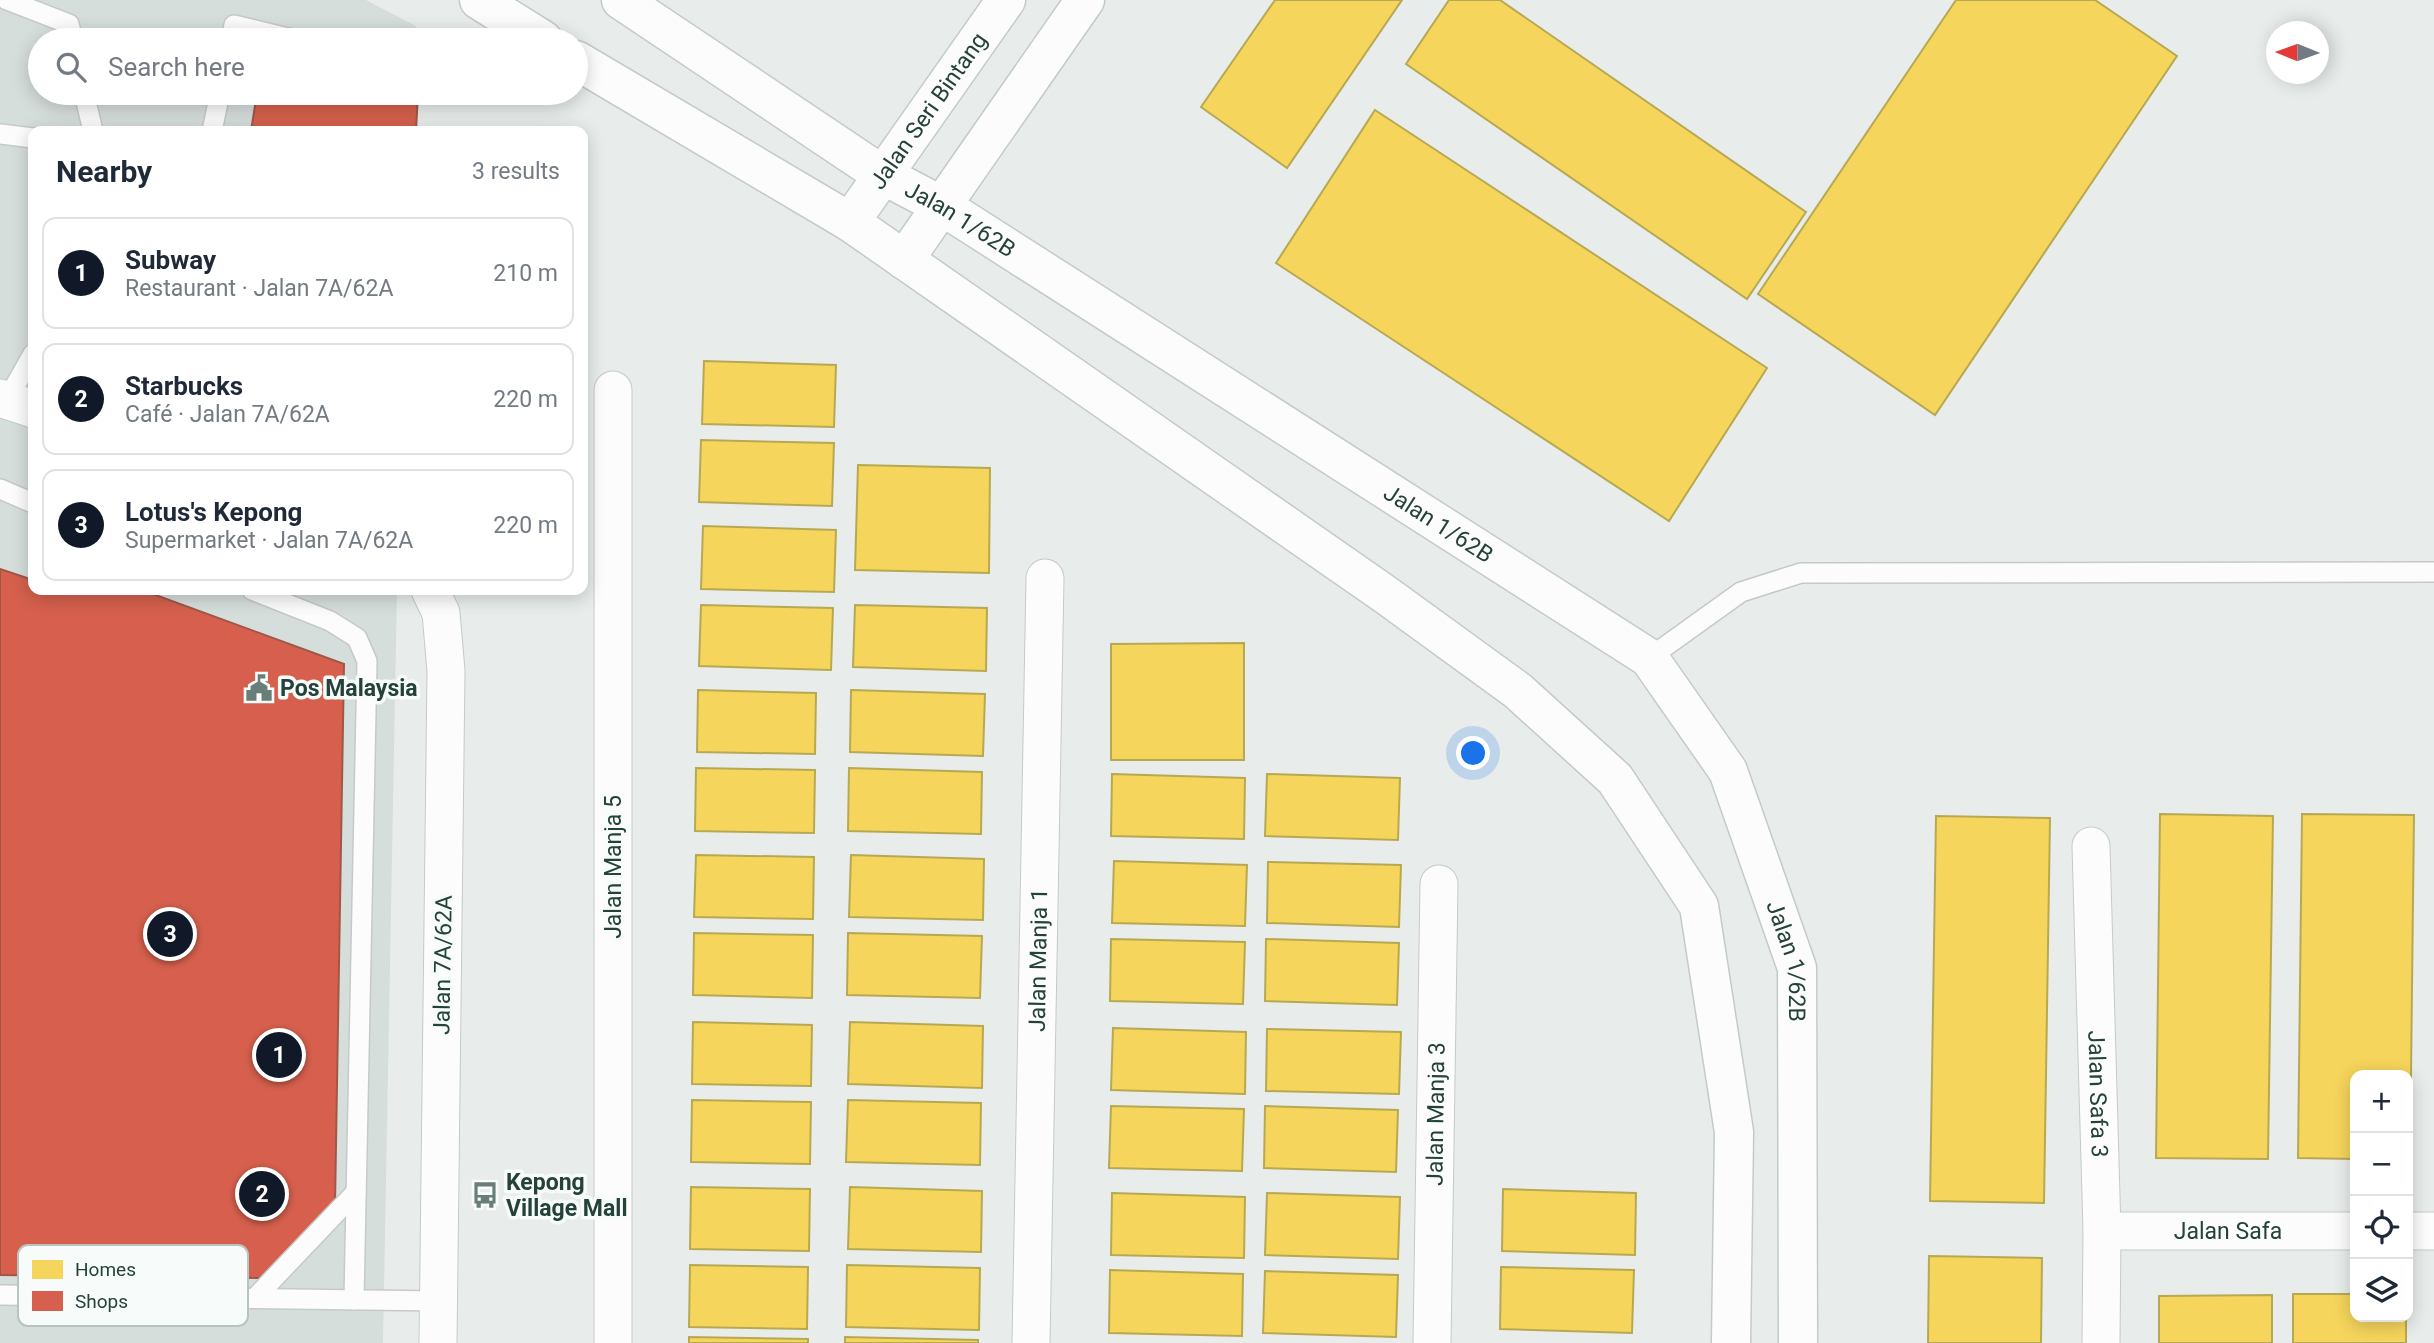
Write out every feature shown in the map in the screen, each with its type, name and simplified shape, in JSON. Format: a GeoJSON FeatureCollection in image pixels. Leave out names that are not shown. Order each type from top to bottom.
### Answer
{"type":"FeatureCollection","features":[{"type":"Feature","properties":{"kind":"main road"},"geometry":{"type":"LineString","coordinates":[[479,0],[523,28]]}},
{"type":"Feature","properties":{"kind":"main road","name":"Jalan 1/62B"},"geometry":{"type":"LineString","coordinates":[[621,0],[881,174],[942,206],[1649,658],[1728,771],[1797,968],[1798,1343]]}},
{"type":"Feature","properties":{"kind":"main road","name":"Jalan Seri Bintang"},"geometry":{"type":"LineString","coordinates":[[850,222],[881,174],[1006,0]]}},
{"type":"Feature","properties":{"kind":"main road"},"geometry":{"type":"LineString","coordinates":[[904,260],[1086,0]]}},
{"type":"Feature","properties":{"kind":"main road"},"geometry":{"type":"LineString","coordinates":[[588,67],[850,222],[1386,595],[1518,691],[1615,779],[1699,906],[1734,1132],[1731,1343]]}},
{"type":"Feature","properties":{"kind":"street","name":"Jalan Manja 5"},"geometry":{"type":"LineString","coordinates":[[613,390],[613,1343]]}},
{"type":"Feature","properties":{"kind":"street","name":"Jalan Manja 1"},"geometry":{"type":"LineString","coordinates":[[1031,1343],[1045,578]]}},
{"type":"Feature","properties":{"kind":"street","name":"Jalan 7A/62A"},"geometry":{"type":"LineString","coordinates":[[432,595],[441,613],[446,671],[438,1343]]}},
{"type":"Feature","properties":{"kind":"street","name":"Jalan Safa 3"},"geometry":{"type":"LineString","coordinates":[[2091,846],[2102,1231],[2101,1343]]}},
{"type":"Feature","properties":{"kind":"street","name":"Jalan Manja 3"},"geometry":{"type":"LineString","coordinates":[[1432,1343],[1439,884]]}},
{"type":"Feature","properties":{"kind":"street","name":"Jalan Safa"},"geometry":{"type":"LineString","coordinates":[[2102,1231],[2350,1231]]}},
{"type":"Feature","properties":{"kind":"street"},"geometry":{"type":"LineString","coordinates":[[2413,1231],[2434,1231]]}},
{"type":"Feature","properties":{"kind":"lane"},"geometry":{"type":"LineString","coordinates":[[7,0],[69,24],[70,28]]}},
{"type":"Feature","properties":{"kind":"lane"},"geometry":{"type":"LineString","coordinates":[[87,105],[92,126]]}},
{"type":"Feature","properties":{"kind":"lane"},"geometry":{"type":"LineString","coordinates":[[213,126],[217,105]]}},
{"type":"Feature","properties":{"kind":"lane"},"geometry":{"type":"LineString","coordinates":[[0,134],[28,137]]}},
{"type":"Feature","properties":{"kind":"lane"},"geometry":{"type":"LineString","coordinates":[[14,402],[28,367]]}},
{"type":"Feature","properties":{"kind":"lane"},"geometry":{"type":"LineString","coordinates":[[0,489],[28,501]]}},
{"type":"Feature","properties":{"kind":"lane"},"geometry":{"type":"LineString","coordinates":[[1649,658],[1741,592],[1801,573],[2434,572]]}},
{"type":"Feature","properties":{"kind":"lane"},"geometry":{"type":"LineString","coordinates":[[264,595],[339,626],[357,638],[367,661],[354,1300]]}},
{"type":"Feature","properties":{"kind":"lane"},"geometry":{"type":"LineString","coordinates":[[255,1298],[356,1192]]}},
{"type":"Feature","properties":{"kind":"lane"},"geometry":{"type":"LineString","coordinates":[[0,1295],[18,1295]]}},
{"type":"Feature","properties":{"kind":"lane"},"geometry":{"type":"LineString","coordinates":[[248,1298],[440,1301]]}},
{"type":"Feature","properties":{"kind":"shaded area"},"geometry":{"type":"Polygon","coordinates":[[[0,0],[366,0],[416,28],[28,28],[28,105],[413,105],[412,126],[28,126],[28,595],[397,595],[383,1343],[0,1343],[0,0]]]}},
{"type":"Feature","properties":{"kind":"building: Homes"},"geometry":{"type":"Polygon","coordinates":[[[1275,0],[1402,0],[1287,168],[1201,107],[1275,0]]]}},
{"type":"Feature","properties":{"kind":"building: Homes"},"geometry":{"type":"Polygon","coordinates":[[[1449,0],[1500,0],[1806,212],[1747,299],[1406,64],[1449,0]]]}},
{"type":"Feature","properties":{"kind":"building: Homes"},"geometry":{"type":"Polygon","coordinates":[[[1956,0],[2095,0],[2177,56],[1935,415],[1758,294],[1956,0]]]}},
{"type":"Feature","properties":{"kind":"building: Homes"},"geometry":{"type":"Polygon","coordinates":[[[1375,110],[1767,368],[1669,521],[1276,263],[1375,110]]]}},
{"type":"Feature","properties":{"kind":"building: Homes"},"geometry":{"type":"Polygon","coordinates":[[[704,361],[836,365],[834,427],[702,424],[704,361]]]}},
{"type":"Feature","properties":{"kind":"building: Homes"},"geometry":{"type":"Polygon","coordinates":[[[701,440],[834,443],[832,506],[699,502],[701,440]]]}},
{"type":"Feature","properties":{"kind":"building: Homes"},"geometry":{"type":"Polygon","coordinates":[[[858,465],[990,468],[989,573],[855,570],[858,465]]]}},
{"type":"Feature","properties":{"kind":"building: Homes"},"geometry":{"type":"Polygon","coordinates":[[[703,526],[836,530],[834,592],[701,589],[703,526]]]}},
{"type":"Feature","properties":{"kind":"building: Homes"},"geometry":{"type":"Polygon","coordinates":[[[701,605],[833,608],[831,670],[699,666],[701,605]]]}},
{"type":"Feature","properties":{"kind":"building: Homes"},"geometry":{"type":"Polygon","coordinates":[[[855,605],[987,608],[986,671],[853,667],[855,605]]]}},
{"type":"Feature","properties":{"kind":"building: Homes"},"geometry":{"type":"Polygon","coordinates":[[[1244,643],[1244,760],[1111,760],[1111,644],[1244,643]]]}},
{"type":"Feature","properties":{"kind":"building: Homes"},"geometry":{"type":"Polygon","coordinates":[[[698,690],[816,693],[815,754],[697,752],[698,690]]]}},
{"type":"Feature","properties":{"kind":"building: Homes"},"geometry":{"type":"Polygon","coordinates":[[[851,690],[985,694],[983,756],[850,752],[851,690]]]}},
{"type":"Feature","properties":{"kind":"building: Homes"},"geometry":{"type":"Polygon","coordinates":[[[696,768],[815,770],[814,833],[695,831],[696,768]]]}},
{"type":"Feature","properties":{"kind":"building: Homes"},"geometry":{"type":"Polygon","coordinates":[[[849,768],[982,772],[981,834],[848,831],[849,768]]]}},
{"type":"Feature","properties":{"kind":"building: Homes"},"geometry":{"type":"Polygon","coordinates":[[[1112,774],[1245,778],[1244,839],[1111,836],[1112,774]]]}},
{"type":"Feature","properties":{"kind":"building: Homes"},"geometry":{"type":"Polygon","coordinates":[[[1267,774],[1400,778],[1398,840],[1265,836],[1267,774]]]}},
{"type":"Feature","properties":{"kind":"building: Homes"},"geometry":{"type":"Polygon","coordinates":[[[2160,814],[2273,816],[2268,1159],[2156,1158],[2160,814]]]}},
{"type":"Feature","properties":{"kind":"building: Homes"},"geometry":{"type":"Polygon","coordinates":[[[2302,814],[2414,815],[2411,1070],[2350,1070],[2350,1159],[2298,1158],[2302,814]]]}},
{"type":"Feature","properties":{"kind":"building: Homes"},"geometry":{"type":"Polygon","coordinates":[[[1936,816],[2050,818],[2044,1203],[1930,1201],[1936,816]]]}},
{"type":"Feature","properties":{"kind":"building: Homes"},"geometry":{"type":"Polygon","coordinates":[[[696,855],[814,857],[813,919],[694,917],[696,855]]]}},
{"type":"Feature","properties":{"kind":"building: Homes"},"geometry":{"type":"Polygon","coordinates":[[[851,855],[984,859],[983,920],[849,917],[851,855]]]}},
{"type":"Feature","properties":{"kind":"building: Homes"},"geometry":{"type":"Polygon","coordinates":[[[1114,861],[1247,865],[1245,926],[1112,923],[1114,861]]]}},
{"type":"Feature","properties":{"kind":"building: Homes"},"geometry":{"type":"Polygon","coordinates":[[[1268,862],[1401,865],[1399,927],[1267,923],[1268,862]]]}},
{"type":"Feature","properties":{"kind":"building: Homes"},"geometry":{"type":"Polygon","coordinates":[[[694,933],[813,935],[812,998],[693,995],[694,933]]]}},
{"type":"Feature","properties":{"kind":"building: Homes"},"geometry":{"type":"Polygon","coordinates":[[[848,933],[982,936],[980,998],[847,995],[848,933]]]}},
{"type":"Feature","properties":{"kind":"building: Homes"},"geometry":{"type":"Polygon","coordinates":[[[1111,939],[1245,942],[1243,1004],[1110,1001],[1111,939]]]}},
{"type":"Feature","properties":{"kind":"building: Homes"},"geometry":{"type":"Polygon","coordinates":[[[1266,939],[1399,943],[1397,1005],[1265,1001],[1266,939]]]}},
{"type":"Feature","properties":{"kind":"building: Homes"},"geometry":{"type":"Polygon","coordinates":[[[693,1022],[812,1025],[811,1086],[692,1084],[693,1022]]]}},
{"type":"Feature","properties":{"kind":"building: Homes"},"geometry":{"type":"Polygon","coordinates":[[[850,1022],[983,1026],[982,1088],[848,1084],[850,1022]]]}},
{"type":"Feature","properties":{"kind":"building: Homes"},"geometry":{"type":"Polygon","coordinates":[[[1113,1028],[1246,1032],[1245,1094],[1111,1090],[1113,1028]]]}},
{"type":"Feature","properties":{"kind":"building: Homes"},"geometry":{"type":"Polygon","coordinates":[[[1267,1029],[1401,1032],[1399,1094],[1266,1091],[1267,1029]]]}},
{"type":"Feature","properties":{"kind":"building: Homes"},"geometry":{"type":"Polygon","coordinates":[[[692,1100],[811,1102],[810,1164],[691,1162],[692,1100]]]}},
{"type":"Feature","properties":{"kind":"building: Homes"},"geometry":{"type":"Polygon","coordinates":[[[848,1100],[981,1103],[980,1165],[846,1162],[848,1100]]]}},
{"type":"Feature","properties":{"kind":"building: Homes"},"geometry":{"type":"Polygon","coordinates":[[[1111,1106],[1244,1109],[1242,1171],[1109,1168],[1111,1106]]]}},
{"type":"Feature","properties":{"kind":"building: Homes"},"geometry":{"type":"Polygon","coordinates":[[[1265,1106],[1398,1110],[1396,1172],[1264,1168],[1265,1106]]]}},
{"type":"Feature","properties":{"kind":"building: Homes"},"geometry":{"type":"Polygon","coordinates":[[[691,1187],[810,1189],[809,1251],[690,1249],[691,1187]]]}},
{"type":"Feature","properties":{"kind":"building: Homes"},"geometry":{"type":"Polygon","coordinates":[[[850,1187],[982,1191],[981,1252],[848,1249],[850,1187]]]}},
{"type":"Feature","properties":{"kind":"building: Homes"},"geometry":{"type":"Polygon","coordinates":[[[1503,1189],[1636,1193],[1635,1255],[1502,1251],[1503,1189]]]}},
{"type":"Feature","properties":{"kind":"building: Homes"},"geometry":{"type":"Polygon","coordinates":[[[1112,1193],[1245,1197],[1244,1258],[1111,1255],[1112,1193]]]}},
{"type":"Feature","properties":{"kind":"building: Homes"},"geometry":{"type":"Polygon","coordinates":[[[1267,1193],[1400,1197],[1398,1259],[1265,1255],[1267,1193]]]}},
{"type":"Feature","properties":{"kind":"building: Homes"},"geometry":{"type":"Polygon","coordinates":[[[1929,1256],[2042,1258],[2041,1343],[1928,1343],[1929,1256]]]}},
{"type":"Feature","properties":{"kind":"building: Homes"},"geometry":{"type":"Polygon","coordinates":[[[690,1265],[808,1267],[807,1329],[689,1327],[690,1265]]]}},
{"type":"Feature","properties":{"kind":"building: Homes"},"geometry":{"type":"Polygon","coordinates":[[[847,1265],[980,1268],[979,1330],[846,1327],[847,1265]]]}},
{"type":"Feature","properties":{"kind":"building: Homes"},"geometry":{"type":"Polygon","coordinates":[[[1501,1267],[1634,1270],[1632,1333],[1500,1329],[1501,1267]]]}},
{"type":"Feature","properties":{"kind":"building: Homes"},"geometry":{"type":"Polygon","coordinates":[[[1110,1270],[1243,1274],[1242,1336],[1109,1333],[1110,1270]]]}},
{"type":"Feature","properties":{"kind":"building: Homes"},"geometry":{"type":"Polygon","coordinates":[[[1265,1271],[1398,1275],[1396,1337],[1263,1333],[1265,1271]]]}},
{"type":"Feature","properties":{"kind":"building: Homes"},"geometry":{"type":"Polygon","coordinates":[[[2293,1294],[2350,1294],[2350,1322],[2406,1322],[2406,1343],[2293,1343],[2293,1294]]]}},
{"type":"Feature","properties":{"kind":"building: Homes"},"geometry":{"type":"Polygon","coordinates":[[[2272,1295],[2272,1343],[2159,1343],[2159,1296],[2272,1295]]]}},
{"type":"Feature","properties":{"kind":"building: Homes"},"geometry":{"type":"Polygon","coordinates":[[[689,1337],[808,1339],[808,1343],[689,1343],[689,1337]]]}},
{"type":"Feature","properties":{"kind":"building: Homes"},"geometry":{"type":"Polygon","coordinates":[[[845,1337],[978,1340],[978,1343],[845,1343],[845,1337]]]}},
{"type":"Feature","properties":{"kind":"building: Shops"},"geometry":{"type":"Polygon","coordinates":[[[255,105],[417,105],[416,126],[252,126],[255,105]]]}},
{"type":"Feature","properties":{"kind":"building: Shops"},"geometry":{"type":"Polygon","coordinates":[[[0,569],[28,578],[28,595],[156,595],[344,664],[335,1205],[260,1278],[248,1278],[248,1245],[18,1245],[18,1275],[0,1275],[0,569]]]}},
{"type":"Feature","properties":{"kind":"place","name":"Pos Malaysia"},"geometry":{"type":"Point","coordinates":[259,688]}},
{"type":"Feature","properties":{"kind":"place","name":"Lotus's Kepong"},"geometry":{"type":"Point","coordinates":[170,934]}},
{"type":"Feature","properties":{"kind":"place","name":"Subway"},"geometry":{"type":"Point","coordinates":[279,1055]}},
{"type":"Feature","properties":{"kind":"place","name":"Starbucks"},"geometry":{"type":"Point","coordinates":[262,1194]}},
{"type":"Feature","properties":{"kind":"place","name":"Kepong Village Mall"},"geometry":{"type":"Point","coordinates":[485,1195]}}]}
